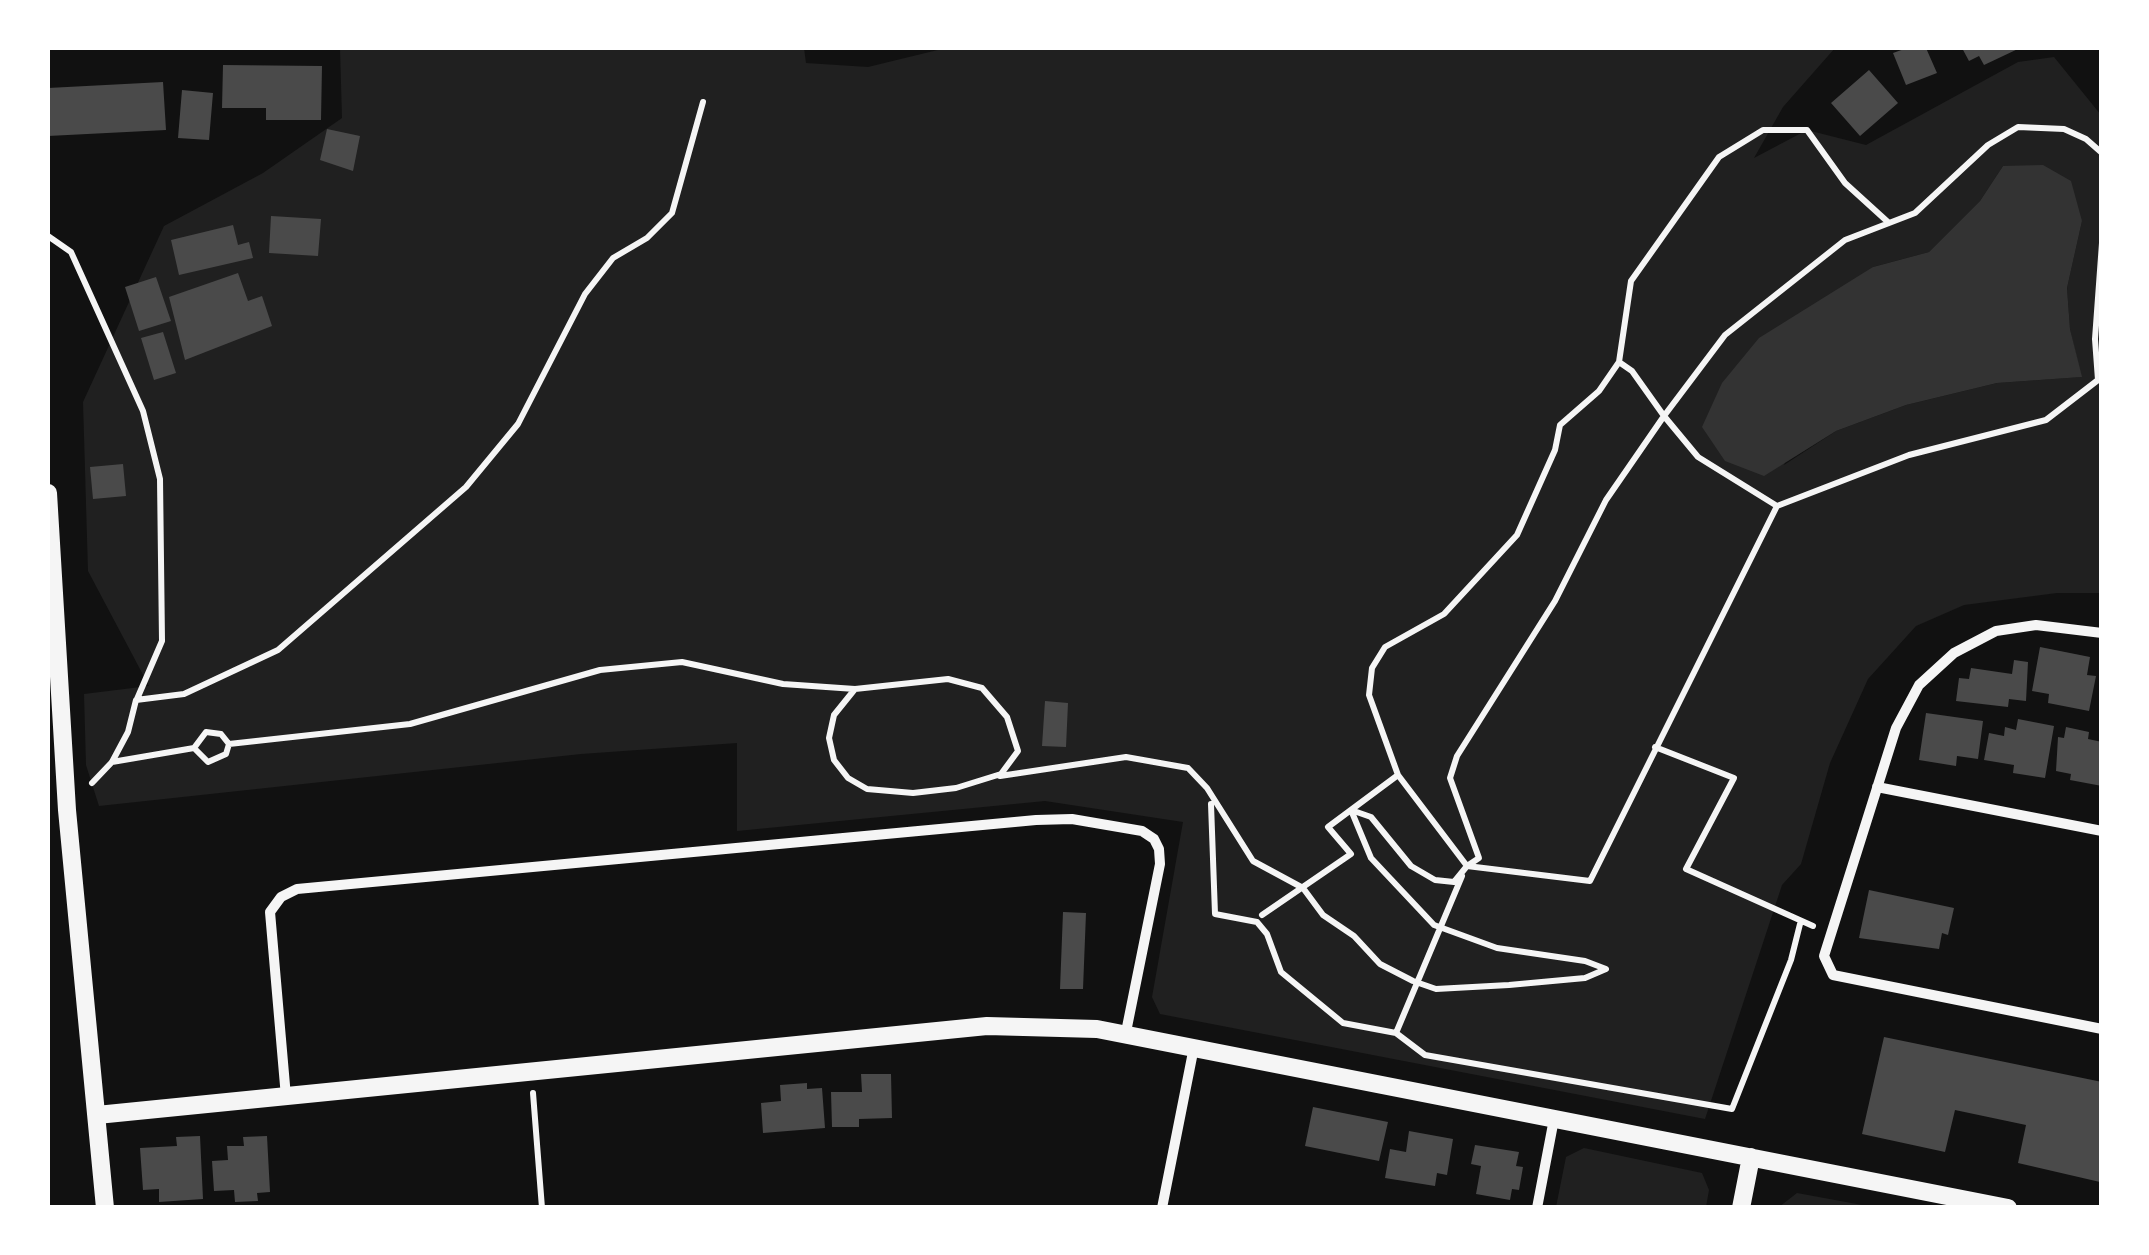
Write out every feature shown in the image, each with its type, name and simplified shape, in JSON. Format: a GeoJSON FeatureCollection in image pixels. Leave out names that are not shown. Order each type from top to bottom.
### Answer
{"type":"FeatureCollection","features":[{"type":"Feature","properties":{"kind":"street"},"geometry":{"type":"LineString","coordinates":[[48,492],[67,810],[106,1208]]}},
{"type":"Feature","properties":{"kind":"street"},"geometry":{"type":"LineString","coordinates":[[2102,633],[2036,625],[1996,631],[1954,654],[1920,685],[1896,728],[1829,929],[1824,956],[1833,975],[2102,1030]]}},
{"type":"Feature","properties":{"kind":"street"},"geometry":{"type":"LineString","coordinates":[[1877,787],[2102,831]]}},
{"type":"Feature","properties":{"kind":"street"},"geometry":{"type":"LineString","coordinates":[[286,1096],[270,912],[281,897],[297,889],[1036,820],[1072,819],[1142,831],[1154,839],[1160,864],[1126,1032]]}},
{"type":"Feature","properties":{"kind":"street"},"geometry":{"type":"LineString","coordinates":[[97,1115],[987,1026],[1126,1032],[2008,1208]]}},
{"type":"Feature","properties":{"kind":"street"},"geometry":{"type":"LineString","coordinates":[[1162,1208],[1194,1047]]}},
{"type":"Feature","properties":{"kind":"street"},"geometry":{"type":"LineString","coordinates":[[1537,1208],[1554,1119]]}},
{"type":"Feature","properties":{"kind":"street"},"geometry":{"type":"LineString","coordinates":[[1741,1208],[1751,1157]]}},
{"type":"Feature","properties":{"kind":"path"},"geometry":{"type":"LineString","coordinates":[[136,700],[184,694],[278,650],[466,487],[518,424],[585,294],[612,258],[647,238],[672,213],[703,102]]}},
{"type":"Feature","properties":{"kind":"path"},"geometry":{"type":"LineString","coordinates":[[1352,810],[1370,817],[1411,866],[1435,880],[1454,882],[1480,858],[1450,778],[1457,756],[1555,600],[1606,500],[1725,334],[1845,240],[1914,213],[1988,146],[2018,128],[2064,129],[2086,139],[2102,153]]}},
{"type":"Feature","properties":{"kind":"path"},"geometry":{"type":"LineString","coordinates":[[1888,223],[1846,183],[1807,130],[1764,130],[1719,158],[1630,281],[1619,362],[1599,391],[1560,425],[1555,450],[1517,534],[1444,614],[1385,648],[1372,668],[1368,696],[1398,775],[1467,866],[1590,881],[1654,746],[1721,626],[1777,506],[1909,455],[2046,420],[2098,380],[2095,340],[2102,243]]}},
{"type":"Feature","properties":{"kind":"path"},"geometry":{"type":"LineString","coordinates":[[48,236],[71,252],[143,412],[160,479],[162,641],[136,700],[128,732],[112,762],[67,810]]}},
{"type":"Feature","properties":{"kind":"path"},"geometry":{"type":"LineString","coordinates":[[1619,362],[1632,370],[1698,457],[1777,506]]}},
{"type":"Feature","properties":{"kind":"path"},"geometry":{"type":"LineString","coordinates":[[229,744],[410,724],[600,670],[682,662],[783,684],[856,689],[948,679],[982,688],[1006,717],[1018,751],[1001,774],[956,788],[889,793],[848,778],[834,760],[829,738],[834,715],[856,689]]}},
{"type":"Feature","properties":{"kind":"path"},"geometry":{"type":"LineString","coordinates":[[112,762],[194,748],[206,732],[221,734],[229,744]]}},
{"type":"Feature","properties":{"kind":"path"},"geometry":{"type":"LineString","coordinates":[[194,748],[208,762],[226,754],[229,744]]}},
{"type":"Feature","properties":{"kind":"path"},"geometry":{"type":"LineString","coordinates":[[982,780],[1126,757],[1188,768],[1207,788],[1211,800],[1215,914],[1257,922],[1267,934],[1281,972],[1342,1023],[1396,1033],[1425,1054],[1732,1108],[1792,960],[1800,924],[1686,869],[1734,778],[1654,746]]}},
{"type":"Feature","properties":{"kind":"path"},"geometry":{"type":"LineString","coordinates":[[1262,915],[1352,854],[1328,827],[1398,775]]}},
{"type":"Feature","properties":{"kind":"path"},"geometry":{"type":"LineString","coordinates":[[1211,800],[1253,860],[1303,888],[1323,915],[1354,936],[1380,964],[1419,983],[1436,988],[1509,985],[1586,978],[1606,969],[1586,961],[1496,948],[1441,927],[1370,858],[1352,810]]}},
{"type":"Feature","properties":{"kind":"path"},"geometry":{"type":"LineString","coordinates":[[1396,1033],[1467,866]]}},
{"type":"Feature","properties":{"kind":"path"},"geometry":{"type":"LineString","coordinates":[[531,1072],[542,1208]]}},
{"type":"Feature","properties":{"kind":"shaded area"},"geometry":{"type":"Polygon","coordinates":[[[340,48],[804,48],[806,63],[868,67],[946,48],[1835,48],[1783,107],[1754,158],[1807,130],[1866,145],[2018,62],[2054,57],[2101,115],[2101,593],[2057,593],[1964,605],[1916,626],[1868,679],[1830,763],[1801,864],[1782,885],[1705,1119],[1160,1014],[1152,997],[1183,822],[1045,801],[737,831],[737,743],[581,754],[99,806],[86,765],[84,694],[149,686],[88,571],[83,402],[164,226],[263,173],[342,118],[340,48]],[[2003,166],[1980,201],[1929,252],[1873,267],[1784,465],[1836,431],[1906,405],[1997,383],[2081,377],[2070,329],[2067,288],[2082,221],[2003,166]]]}},
{"type":"Feature","properties":{"kind":"shaded area"},"geometry":{"type":"Polygon","coordinates":[[[2043,165],[2071,181],[2082,221],[2067,288],[2070,329],[2082,377],[1997,383],[1906,405],[1836,431],[1764,476],[1725,461],[1702,427],[1722,383],[1759,338],[1873,267],[1929,252],[1980,201],[2003,166],[2043,165]]]}},
{"type":"Feature","properties":{"kind":"shaded area"},"geometry":{"type":"Polygon","coordinates":[[[1584,1148],[1702,1173],[1709,1190],[1706,1207],[1556,1207],[1566,1157],[1584,1148]]]}},
{"type":"Feature","properties":{"kind":"shaded area"},"geometry":{"type":"Polygon","coordinates":[[[1797,1193],[1873,1207],[1779,1207],[1797,1193]]]}},
{"type":"Feature","properties":{"kind":"building"},"geometry":{"type":"Polygon","coordinates":[[[1926,48],[1937,73],[1906,85],[1893,53],[1926,48]]]}},
{"type":"Feature","properties":{"kind":"building"},"geometry":{"type":"Polygon","coordinates":[[[1962,48],[2020,48],[1984,65],[1979,56],[1969,61],[1962,48]]]}},
{"type":"Feature","properties":{"kind":"building"},"geometry":{"type":"Polygon","coordinates":[[[223,65],[322,66],[321,120],[266,120],[266,108],[222,108],[223,65]]]}},
{"type":"Feature","properties":{"kind":"building"},"geometry":{"type":"Polygon","coordinates":[[[1869,70],[1898,103],[1860,136],[1831,103],[1869,70]]]}},
{"type":"Feature","properties":{"kind":"building"},"geometry":{"type":"Polygon","coordinates":[[[163,82],[166,130],[48,136],[48,88],[163,82]]]}},
{"type":"Feature","properties":{"kind":"building"},"geometry":{"type":"Polygon","coordinates":[[[182,90],[213,93],[209,140],[178,138],[182,90]]]}},
{"type":"Feature","properties":{"kind":"building"},"geometry":{"type":"Polygon","coordinates":[[[327,129],[360,136],[353,171],[320,160],[327,129]]]}},
{"type":"Feature","properties":{"kind":"building"},"geometry":{"type":"Polygon","coordinates":[[[271,216],[321,219],[318,256],[269,253],[271,216]]]}},
{"type":"Feature","properties":{"kind":"building"},"geometry":{"type":"Polygon","coordinates":[[[233,225],[238,245],[249,242],[253,258],[179,275],[171,240],[233,225]]]}},
{"type":"Feature","properties":{"kind":"building"},"geometry":{"type":"Polygon","coordinates":[[[238,273],[248,301],[262,296],[272,326],[185,360],[169,297],[238,273]]]}},
{"type":"Feature","properties":{"kind":"building"},"geometry":{"type":"Polygon","coordinates":[[[156,277],[171,321],[139,331],[125,287],[156,277]]]}},
{"type":"Feature","properties":{"kind":"building"},"geometry":{"type":"Polygon","coordinates":[[[163,332],[176,373],[154,380],[141,338],[163,332]]]}},
{"type":"Feature","properties":{"kind":"building"},"geometry":{"type":"Polygon","coordinates":[[[123,464],[126,496],[93,499],[90,467],[123,464]]]}},
{"type":"Feature","properties":{"kind":"building"},"geometry":{"type":"Polygon","coordinates":[[[2040,647],[2090,657],[2087,675],[2096,676],[2089,711],[2048,703],[2049,694],[2032,691],[2040,647]]]}},
{"type":"Feature","properties":{"kind":"building"},"geometry":{"type":"Polygon","coordinates":[[[2014,660],[2028,662],[2026,701],[2009,699],[2008,707],[1956,701],[1959,678],[1969,679],[1971,668],[2012,674],[2014,660]]]}},
{"type":"Feature","properties":{"kind":"building"},"geometry":{"type":"Polygon","coordinates":[[[1045,701],[1068,703],[1066,747],[1042,746],[1045,701]]]}},
{"type":"Feature","properties":{"kind":"building"},"geometry":{"type":"Polygon","coordinates":[[[1926,713],[1983,721],[1978,759],[1957,756],[1956,766],[1919,760],[1926,713]]]}},
{"type":"Feature","properties":{"kind":"building"},"geometry":{"type":"Polygon","coordinates":[[[2018,719],[2054,726],[2045,778],[2013,773],[2014,765],[1984,760],[1989,733],[2004,736],[2005,727],[2016,730],[2018,719]]]}},
{"type":"Feature","properties":{"kind":"building"},"geometry":{"type":"Polygon","coordinates":[[[2066,727],[2089,732],[2088,739],[2102,742],[2102,786],[2070,780],[2071,774],[2056,771],[2058,737],[2064,738],[2066,727]]]}},
{"type":"Feature","properties":{"kind":"building"},"geometry":{"type":"Polygon","coordinates":[[[1869,890],[1954,908],[1948,935],[1942,933],[1939,949],[1859,938],[1869,890]]]}},
{"type":"Feature","properties":{"kind":"building"},"geometry":{"type":"Polygon","coordinates":[[[1063,912],[1086,913],[1083,989],[1060,989],[1063,912]]]}},
{"type":"Feature","properties":{"kind":"building"},"geometry":{"type":"Polygon","coordinates":[[[1884,1037],[2102,1082],[2100,1182],[2018,1163],[2026,1125],[1955,1110],[1945,1152],[1862,1134],[1884,1037]]]}},
{"type":"Feature","properties":{"kind":"building"},"geometry":{"type":"Polygon","coordinates":[[[861,1074],[891,1074],[892,1118],[859,1119],[859,1127],[832,1127],[831,1092],[862,1092],[861,1074]]]}},
{"type":"Feature","properties":{"kind":"building"},"geometry":{"type":"Polygon","coordinates":[[[807,1083],[807,1089],[822,1088],[825,1128],[763,1133],[761,1103],[781,1101],[780,1085],[807,1083]]]}},
{"type":"Feature","properties":{"kind":"building"},"geometry":{"type":"Polygon","coordinates":[[[1313,1107],[1388,1122],[1379,1161],[1305,1146],[1313,1107]]]}},
{"type":"Feature","properties":{"kind":"building"},"geometry":{"type":"Polygon","coordinates":[[[1409,1131],[1453,1139],[1447,1175],[1437,1173],[1435,1186],[1385,1178],[1390,1149],[1406,1152],[1409,1131]]]}},
{"type":"Feature","properties":{"kind":"building"},"geometry":{"type":"Polygon","coordinates":[[[200,1136],[203,1199],[159,1202],[159,1189],[143,1190],[140,1148],[177,1146],[176,1137],[200,1136]]]}},
{"type":"Feature","properties":{"kind":"building"},"geometry":{"type":"Polygon","coordinates":[[[267,1136],[270,1192],[257,1193],[258,1201],[235,1202],[234,1190],[214,1191],[212,1161],[228,1160],[227,1146],[244,1146],[243,1137],[267,1136]]]}},
{"type":"Feature","properties":{"kind":"building"},"geometry":{"type":"Polygon","coordinates":[[[1475,1145],[1519,1152],[1516,1166],[1523,1167],[1519,1190],[1512,1189],[1510,1200],[1476,1194],[1481,1166],[1471,1164],[1475,1145]]]}}]}
